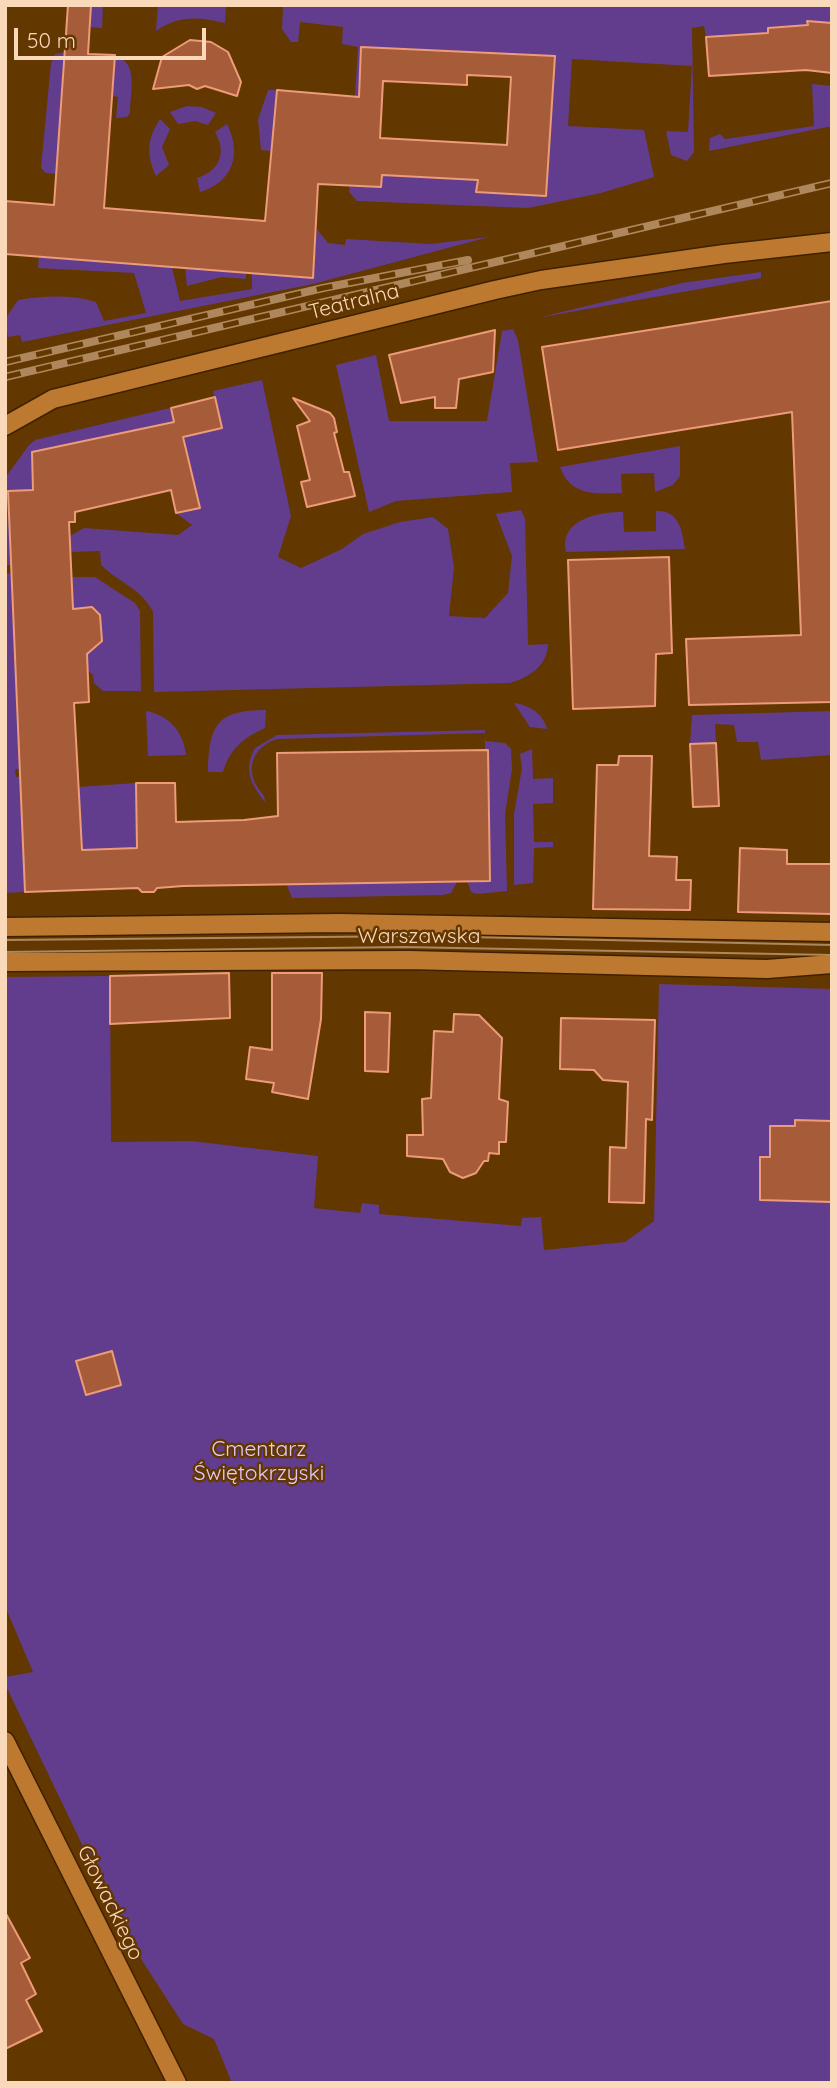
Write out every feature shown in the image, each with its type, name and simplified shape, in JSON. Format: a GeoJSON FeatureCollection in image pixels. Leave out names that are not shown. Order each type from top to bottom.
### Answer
{"type":"FeatureCollection","features":[{"type":"Feature","properties":{"kind":"main road","name":"Teatralna"},"geometry":{"type":"LineString","coordinates":[[5,426],[53,400],[495,290],[541,280],[723,254],[832,242]]}},
{"type":"Feature","properties":{"kind":"main road","name":"Warszawska"},"geometry":{"type":"LineString","coordinates":[[5,927],[339,923],[832,932]]}},
{"type":"Feature","properties":{"kind":"main road","name":"Warszawska"},"geometry":{"type":"LineString","coordinates":[[5,962],[421,960],[766,969],[832,964]]}},
{"type":"Feature","properties":{"kind":"main road","name":"Głowackiego"},"geometry":{"type":"LineString","coordinates":[[5,1741],[177,2083]]}},
{"type":"Feature","properties":{"kind":"green space"},"geometry":{"type":"Polygon","coordinates":[[[91,5],[103,5],[102,28],[90,27],[91,5]]]}},
{"type":"Feature","properties":{"kind":"green space"},"geometry":{"type":"Polygon","coordinates":[[[158,5],[832,5],[832,23],[808,21],[808,25],[768,28],[768,33],[706,37],[704,26],[692,28],[694,152],[687,161],[671,155],[666,131],[688,132],[692,66],[572,59],[568,126],[644,130],[654,177],[601,193],[528,208],[357,201],[349,192],[358,47],[342,44],[343,27],[300,22],[298,42],[291,42],[282,29],[283,7],[226,6],[225,23],[189,19],[173,22],[156,31],[158,5]],[[362,47],[355,185],[381,187],[382,175],[478,180],[477,192],[546,196],[554,57],[362,47]]]}},
{"type":"Feature","properties":{"kind":"green space"},"geometry":{"type":"Polygon","coordinates":[[[65,52],[60,174],[46,173],[41,168],[51,63],[55,54],[65,52]]]}},
{"type":"Feature","properties":{"kind":"green space"},"geometry":{"type":"Polygon","coordinates":[[[115,56],[127,64],[132,79],[130,113],[127,117],[116,118],[118,97],[112,96],[115,56]]]}},
{"type":"Feature","properties":{"kind":"green space"},"geometry":{"type":"Polygon","coordinates":[[[812,84],[832,86],[832,126],[709,151],[710,138],[720,134],[725,139],[814,126],[812,84]]]}},
{"type":"Feature","properties":{"kind":"green space"},"geometry":{"type":"Polygon","coordinates":[[[268,90],[277,90],[271,151],[261,150],[258,120],[268,90]]]}},
{"type":"Feature","properties":{"kind":"green space"},"geometry":{"type":"Polygon","coordinates":[[[187,106],[202,107],[216,113],[208,125],[195,121],[178,124],[170,112],[187,106]]]}},
{"type":"Feature","properties":{"kind":"green space"},"geometry":{"type":"Polygon","coordinates":[[[160,119],[170,129],[162,147],[169,165],[156,176],[149,147],[152,133],[160,119]]]}},
{"type":"Feature","properties":{"kind":"green space"},"geometry":{"type":"Polygon","coordinates":[[[227,124],[234,146],[232,166],[220,181],[200,192],[197,178],[216,166],[221,153],[215,132],[227,124]]]}},
{"type":"Feature","properties":{"kind":"green space"},"geometry":{"type":"Polygon","coordinates":[[[317,229],[328,243],[345,245],[346,239],[430,244],[489,237],[313,284],[22,342],[20,335],[8,337],[5,319],[18,300],[57,296],[86,299],[96,302],[104,321],[146,313],[134,273],[38,268],[39,257],[172,267],[180,301],[252,289],[252,273],[313,278],[317,229]]]}},
{"type":"Feature","properties":{"kind":"green space"},"geometry":{"type":"Polygon","coordinates":[[[185,268],[246,272],[246,279],[222,277],[187,286],[185,268]]]}},
{"type":"Feature","properties":{"kind":"green space"},"geometry":{"type":"Polygon","coordinates":[[[761,272],[761,278],[537,318],[682,283],[761,272]]]}},
{"type":"Feature","properties":{"kind":"green space"},"geometry":{"type":"Polygon","coordinates":[[[513,329],[518,340],[538,462],[510,463],[512,492],[396,501],[369,512],[336,365],[376,355],[389,421],[487,421],[502,331],[513,329]]]}},
{"type":"Feature","properties":{"kind":"green space"},"geometry":{"type":"Polygon","coordinates":[[[262,380],[291,516],[278,557],[301,568],[342,549],[363,534],[400,522],[433,517],[448,529],[454,567],[449,616],[485,618],[508,593],[512,556],[496,514],[521,510],[525,519],[528,645],[548,644],[544,659],[536,670],[510,683],[154,692],[153,612],[143,597],[101,565],[100,551],[71,552],[70,536],[84,528],[178,535],[192,525],[176,513],[200,508],[185,444],[162,437],[159,425],[32,452],[33,490],[8,491],[12,565],[5,565],[5,478],[35,440],[170,408],[178,438],[221,428],[213,391],[262,380]]]}},
{"type":"Feature","properties":{"kind":"green space"},"geometry":{"type":"Polygon","coordinates":[[[680,446],[680,476],[673,485],[655,492],[654,473],[621,474],[622,493],[594,493],[570,483],[560,467],[680,446]]]}},
{"type":"Feature","properties":{"kind":"green space"},"geometry":{"type":"Polygon","coordinates":[[[656,511],[670,514],[678,522],[685,549],[566,552],[565,541],[569,532],[583,520],[623,512],[624,532],[656,531],[656,511]]]}},
{"type":"Feature","properties":{"kind":"green space"},"geometry":{"type":"Polygon","coordinates":[[[12,573],[21,769],[15,769],[16,777],[21,776],[25,892],[5,893],[5,574],[12,573]]]}},
{"type":"Feature","properties":{"kind":"green space"},"geometry":{"type":"Polygon","coordinates":[[[72,577],[95,577],[135,603],[140,611],[141,691],[103,691],[94,683],[93,675],[85,668],[84,644],[101,641],[100,615],[95,612],[94,607],[80,608],[80,613],[73,612],[72,577]]]}},
{"type":"Feature","properties":{"kind":"green space"},"geometry":{"type":"Polygon","coordinates":[[[514,703],[535,711],[547,729],[530,727],[514,703]]]}},
{"type":"Feature","properties":{"kind":"green space"},"geometry":{"type":"Polygon","coordinates":[[[266,710],[265,728],[238,745],[223,772],[208,772],[210,743],[219,724],[236,713],[266,710]]]}},
{"type":"Feature","properties":{"kind":"green space"},"geometry":{"type":"Polygon","coordinates":[[[146,711],[162,717],[174,726],[182,739],[186,755],[148,756],[146,711]]]}},
{"type":"Feature","properties":{"kind":"green space"},"geometry":{"type":"Polygon","coordinates":[[[832,711],[832,755],[761,760],[758,742],[737,742],[734,725],[715,724],[716,743],[690,744],[692,715],[832,711]]]}},
{"type":"Feature","properties":{"kind":"green space"},"geometry":{"type":"Polygon","coordinates":[[[485,730],[485,733],[277,739],[258,752],[252,765],[254,780],[265,802],[250,776],[251,756],[255,748],[277,735],[485,730]]]}},
{"type":"Feature","properties":{"kind":"green space"},"geometry":{"type":"Polygon","coordinates":[[[485,741],[505,743],[511,749],[512,769],[505,814],[507,891],[477,894],[471,892],[467,881],[490,881],[488,751],[485,750],[485,741]]]}},
{"type":"Feature","properties":{"kind":"green space"},"geometry":{"type":"Polygon","coordinates":[[[532,749],[533,779],[553,778],[553,803],[533,804],[534,842],[553,842],[553,847],[534,848],[533,883],[514,885],[514,814],[522,768],[520,754],[532,749]]]}},
{"type":"Feature","properties":{"kind":"green space"},"geometry":{"type":"Polygon","coordinates":[[[136,783],[137,848],[82,850],[78,787],[136,783]]]}},
{"type":"Feature","properties":{"kind":"green space"},"geometry":{"type":"Polygon","coordinates":[[[457,882],[451,893],[443,895],[292,898],[286,883],[457,882]]]}},
{"type":"Feature","properties":{"kind":"green space","name":"Cmentarz Świętokrzyski"},"geometry":{"type":"Polygon","coordinates":[[[110,976],[111,1142],[191,1141],[318,1156],[314,1208],[360,1213],[362,1203],[379,1205],[379,1214],[521,1226],[522,1218],[541,1217],[544,1250],[625,1242],[654,1221],[659,984],[832,989],[832,2083],[232,2083],[214,2039],[183,2024],[125,1934],[5,1684],[5,1677],[33,1672],[5,1606],[5,977],[110,976]]]}},
{"type":"Feature","properties":{"kind":"building"},"geometry":{"type":"Polygon","coordinates":[[[68,5],[91,5],[88,54],[115,55],[104,208],[265,221],[277,90],[359,97],[361,47],[555,56],[546,196],[476,192],[478,180],[382,175],[381,187],[318,184],[313,278],[5,254],[5,201],[54,205],[68,5]],[[467,75],[467,85],[383,81],[380,138],[507,145],[511,77],[467,75]]]}},
{"type":"Feature","properties":{"kind":"building"},"geometry":{"type":"Polygon","coordinates":[[[807,21],[832,23],[832,73],[806,70],[709,76],[706,37],[768,33],[768,28],[808,25],[807,21]]]}},
{"type":"Feature","properties":{"kind":"building"},"geometry":{"type":"Polygon","coordinates":[[[190,40],[211,42],[228,52],[241,82],[237,96],[205,86],[197,89],[189,85],[153,89],[162,57],[190,40]]]}},
{"type":"Feature","properties":{"kind":"building"},"geometry":{"type":"Polygon","coordinates":[[[832,301],[832,702],[689,705],[686,639],[801,635],[792,412],[558,450],[542,347],[832,301]]]}},
{"type":"Feature","properties":{"kind":"building"},"geometry":{"type":"Polygon","coordinates":[[[495,330],[493,372],[459,379],[456,408],[435,408],[435,397],[401,403],[389,355],[495,330]]]}},
{"type":"Feature","properties":{"kind":"building"},"geometry":{"type":"Polygon","coordinates":[[[215,397],[222,428],[183,437],[200,508],[176,513],[171,490],[75,512],[75,522],[69,522],[73,609],[92,607],[100,615],[102,641],[87,654],[89,702],[74,703],[82,850],[137,848],[136,783],[175,783],[176,822],[244,820],[278,816],[277,753],[488,750],[490,881],[183,886],[157,888],[154,892],[142,892],[138,888],[25,892],[8,491],[33,490],[32,452],[174,422],[171,408],[215,397]]]}},
{"type":"Feature","properties":{"kind":"building"},"geometry":{"type":"Polygon","coordinates":[[[293,398],[330,413],[334,418],[337,432],[334,433],[344,472],[349,472],[355,496],[307,507],[301,482],[310,480],[297,426],[310,421],[293,398]]]}},
{"type":"Feature","properties":{"kind":"building"},"geometry":{"type":"Polygon","coordinates":[[[669,557],[672,653],[656,654],[655,706],[573,709],[568,560],[669,557]]]}},
{"type":"Feature","properties":{"kind":"building"},"geometry":{"type":"Polygon","coordinates":[[[716,743],[719,806],[693,807],[690,744],[716,743]]]}},
{"type":"Feature","properties":{"kind":"building"},"geometry":{"type":"Polygon","coordinates":[[[619,756],[652,756],[649,856],[677,857],[676,880],[691,880],[690,910],[593,909],[597,765],[618,765],[619,756]]]}},
{"type":"Feature","properties":{"kind":"building"},"geometry":{"type":"Polygon","coordinates":[[[740,848],[787,850],[787,864],[832,864],[832,914],[738,912],[740,848]]]}},
{"type":"Feature","properties":{"kind":"building"},"geometry":{"type":"Polygon","coordinates":[[[229,973],[230,1018],[110,1024],[110,976],[229,973]]]}},
{"type":"Feature","properties":{"kind":"building"},"geometry":{"type":"Polygon","coordinates":[[[272,973],[322,973],[321,1019],[308,1099],[272,1092],[274,1083],[246,1079],[250,1047],[272,1050],[272,973]]]}},
{"type":"Feature","properties":{"kind":"building"},"geometry":{"type":"Polygon","coordinates":[[[365,1012],[390,1013],[388,1072],[365,1071],[365,1012]]]}},
{"type":"Feature","properties":{"kind":"building"},"geometry":{"type":"Polygon","coordinates":[[[454,1014],[479,1015],[502,1038],[499,1099],[508,1102],[506,1142],[499,1142],[499,1154],[489,1153],[488,1161],[484,1161],[476,1173],[463,1178],[450,1172],[443,1159],[407,1156],[407,1135],[423,1135],[422,1099],[431,1098],[434,1031],[453,1032],[454,1014]]]}},
{"type":"Feature","properties":{"kind":"building"},"geometry":{"type":"Polygon","coordinates":[[[561,1018],[655,1020],[652,1120],[646,1119],[644,1203],[609,1202],[610,1147],[626,1148],[628,1082],[603,1080],[594,1070],[560,1069],[561,1018]]]}},
{"type":"Feature","properties":{"kind":"building"},"geometry":{"type":"Polygon","coordinates":[[[795,1120],[832,1121],[832,1202],[760,1200],[760,1157],[770,1157],[770,1126],[795,1126],[795,1120]]]}},
{"type":"Feature","properties":{"kind":"building"},"geometry":{"type":"Polygon","coordinates":[[[112,1351],[121,1385],[86,1395],[76,1361],[112,1351]]]}},
{"type":"Feature","properties":{"kind":"building"},"geometry":{"type":"Polygon","coordinates":[[[5,1912],[30,1958],[21,1963],[36,1994],[26,2000],[42,2031],[5,2049],[5,1912]]]}},
{"type":"Feature","properties":{"kind":"tram line"},"geometry":{"type":"LineString","coordinates":[[5,940],[424,936],[832,945]]}},
{"type":"Feature","properties":{"kind":"tram line"},"geometry":{"type":"LineString","coordinates":[[5,952],[404,947],[832,955]]}},
{"type":"Feature","properties":{"kind":"railway"},"geometry":{"type":"LineString","coordinates":[[5,377],[832,183]]}},
{"type":"Feature","properties":{"kind":"railway"},"geometry":{"type":"LineString","coordinates":[[5,362],[323,288],[468,260]]}}]}
